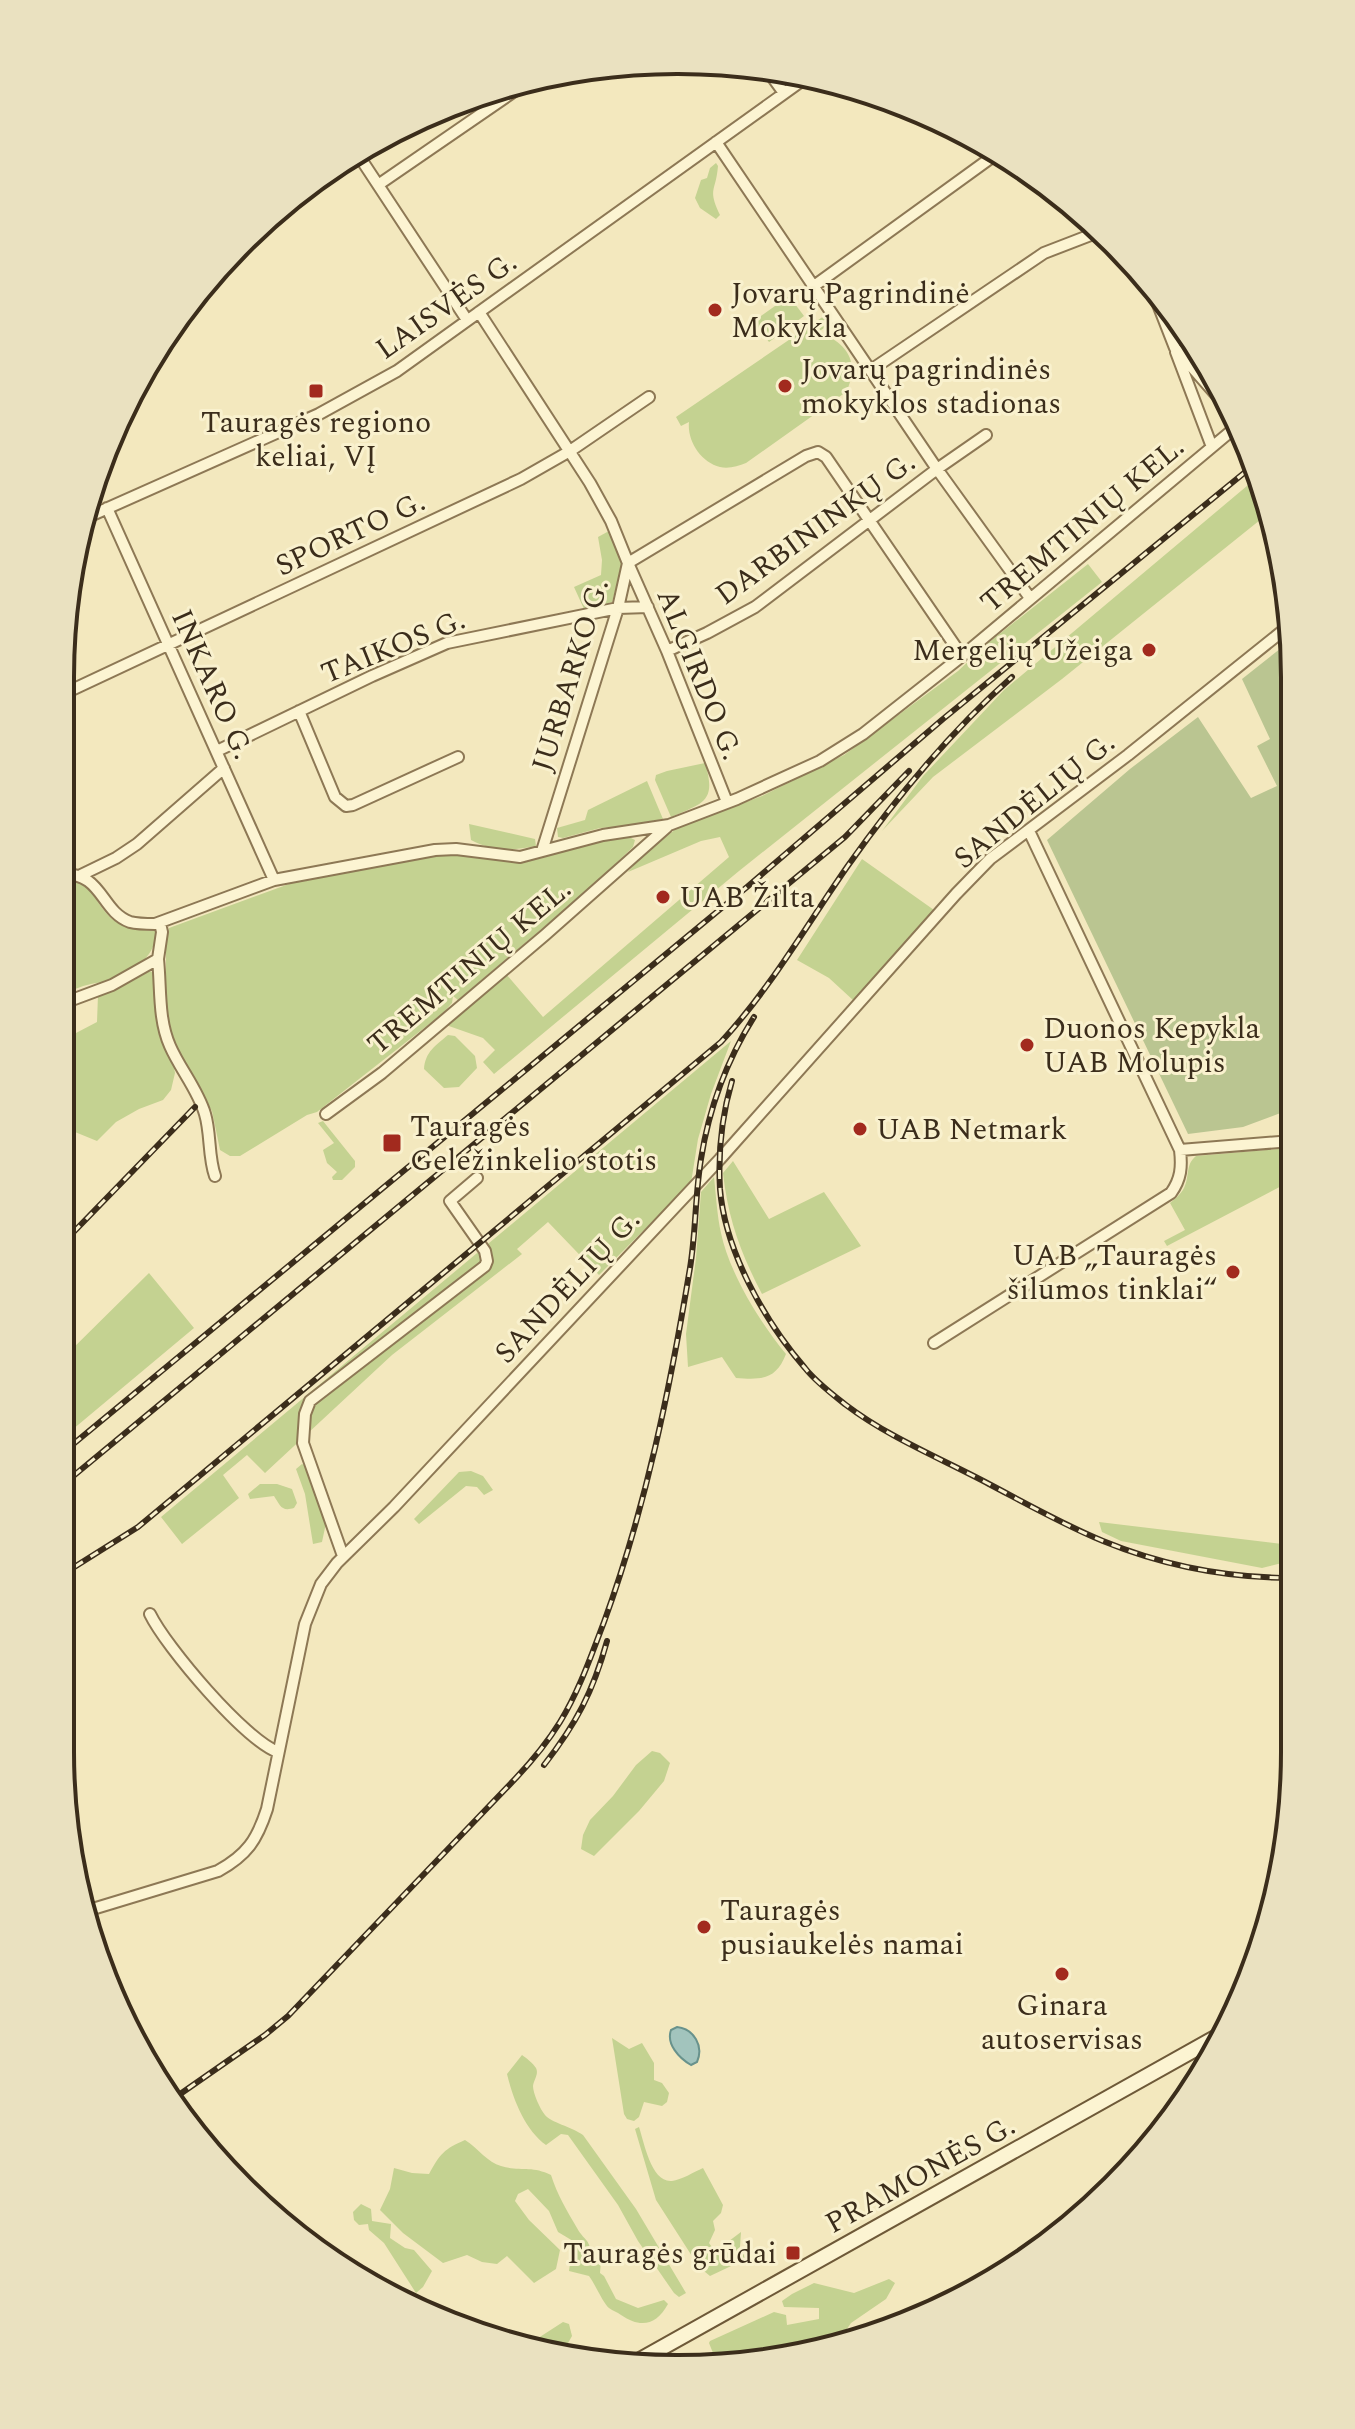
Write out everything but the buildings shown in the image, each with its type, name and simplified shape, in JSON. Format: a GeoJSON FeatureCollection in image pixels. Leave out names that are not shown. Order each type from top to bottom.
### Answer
{"type":"FeatureCollection","features":[{"type":"Feature","properties":{"kind":"main road","name":"PRAMONĖS G."},"geometry":{"type":"LineString","coordinates":[[650,2354],[1205,2044]]}},
{"type":"Feature","properties":{"kind":"street"},"geometry":{"type":"LineString","coordinates":[[780,83],[787,91],[792,85]]}},
{"type":"Feature","properties":{"kind":"street","name":"LAISVĖS G."},"geometry":{"type":"LineString","coordinates":[[98,512],[345,402],[397,371],[794,86]]}},
{"type":"Feature","properties":{"kind":"street"},"geometry":{"type":"LineString","coordinates":[[378,185],[499,101]]}},
{"type":"Feature","properties":{"kind":"street"},"geometry":{"type":"LineString","coordinates":[[716,142],[937,469],[1030,598]]}},
{"type":"Feature","properties":{"kind":"street"},"geometry":{"type":"LineString","coordinates":[[814,286],[988,160]]}},
{"type":"Feature","properties":{"kind":"street"},"geometry":{"type":"LineString","coordinates":[[363,163],[467,320]]}},
{"type":"Feature","properties":{"kind":"street"},"geometry":{"type":"LineString","coordinates":[[871,370],[1044,253],[1088,236]]}},
{"type":"Feature","properties":{"kind":"street","name":"JURBARKO G."},"geometry":{"type":"LineString","coordinates":[[479,312],[570,451],[611,521],[628,563],[618,608],[542,851]]}},
{"type":"Feature","properties":{"kind":"street"},"geometry":{"type":"LineString","coordinates":[[1165,323],[1212,447]]}},
{"type":"Feature","properties":{"kind":"street"},"geometry":{"type":"LineString","coordinates":[[1175,348],[1200,377]]}},
{"type":"Feature","properties":{"kind":"street"},"geometry":{"type":"LineString","coordinates":[[1194,404],[1201,395],[1209,393]]}},
{"type":"Feature","properties":{"kind":"street","name":"SPORTO G."},"geometry":{"type":"LineString","coordinates":[[74,689],[521,479],[570,451],[649,397]]}},
{"type":"Feature","properties":{"kind":"street","name":"TREMTINIŲ KEL."},"geometry":{"type":"LineString","coordinates":[[160,923],[274,880],[435,850],[456,849],[520,857],[603,835],[669,825],[790,775],[847,746],[962,656],[1229,433]]}},
{"type":"Feature","properties":{"kind":"street","name":"DARBININKŲ G."},"geometry":{"type":"LineString","coordinates":[[667,651],[755,607],[986,435]]}},
{"type":"Feature","properties":{"kind":"street"},"geometry":{"type":"LineString","coordinates":[[628,563],[812,452],[818,452],[826,457],[962,656]]}},
{"type":"Feature","properties":{"kind":"street","name":"INKARO G."},"geometry":{"type":"LineString","coordinates":[[107,508],[274,880]]}},
{"type":"Feature","properties":{"kind":"street","name":"ALGIRDO G."},"geometry":{"type":"LineString","coordinates":[[628,563],[727,802]]}},
{"type":"Feature","properties":{"kind":"street","name":"TAIKOS G."},"geometry":{"type":"LineString","coordinates":[[217,751],[447,643],[618,608],[648,607]]}},
{"type":"Feature","properties":{"kind":"street","name":"SANDĖLIŲ G."},"geometry":{"type":"LineString","coordinates":[[95,1908],[187,1882],[231,1864],[258,1835],[267,1809],[305,1624],[321,1584],[343,1556],[394,1507],[720,1159],[990,859],[1128,755],[1280,633]]}},
{"type":"Feature","properties":{"kind":"street","name":"TAIKOS G."},"geometry":{"type":"LineString","coordinates":[[299,711],[335,797],[346,806],[458,757]]}},
{"type":"Feature","properties":{"kind":"street"},"geometry":{"type":"LineString","coordinates":[[81,875],[137,844],[224,768]]}},
{"type":"Feature","properties":{"kind":"street","name":"TREMTINIŲ KEL."},"geometry":{"type":"LineString","coordinates":[[326,1114],[382,1073],[669,825]]}},
{"type":"Feature","properties":{"kind":"street"},"geometry":{"type":"LineString","coordinates":[[631,831],[642,838],[640,850]]}},
{"type":"Feature","properties":{"kind":"street"},"geometry":{"type":"LineString","coordinates":[[934,1343],[1171,1193],[1178,1184],[1182,1168],[1180,1150],[1029,831]]}},
{"type":"Feature","properties":{"kind":"street"},"geometry":{"type":"LineString","coordinates":[[74,875],[88,879],[122,917],[142,924],[160,923],[162,932],[158,959],[166,1034],[204,1109],[215,1176]]}},
{"type":"Feature","properties":{"kind":"street"},"geometry":{"type":"LineString","coordinates":[[74,999],[112,985],[158,959]]}},
{"type":"Feature","properties":{"kind":"street"},"geometry":{"type":"LineString","coordinates":[[1180,1150],[1281,1142]]}},
{"type":"Feature","properties":{"kind":"street"},"geometry":{"type":"LineString","coordinates":[[343,1556],[303,1443],[305,1414],[310,1401],[485,1266],[485,1251],[450,1201],[477,1178]]}},
{"type":"Feature","properties":{"kind":"street"},"geometry":{"type":"LineString","coordinates":[[150,1614],[170,1645],[203,1685],[261,1742],[278,1752]]}},
{"type":"Feature","properties":{"kind":"green space"},"geometry":{"type":"Polygon","coordinates":[[[716,163],[713,194],[720,215],[716,219],[700,208],[695,198],[701,180],[707,178],[710,168],[716,163]]]}},
{"type":"Feature","properties":{"kind":"green space"},"geometry":{"type":"Polygon","coordinates":[[[789,296],[804,316],[769,342],[754,321],[789,296]]]}},
{"type":"Feature","properties":{"kind":"green space","name":"Jovarų pagrindinės mokyklos stadionas"},"geometry":{"type":"Polygon","coordinates":[[[824,316],[830,324],[818,332],[844,348],[851,363],[852,372],[846,392],[746,463],[723,468],[701,456],[690,436],[689,422],[681,426],[676,417],[824,316]]]}},
{"type":"Feature","properties":{"kind":"green space"},"geometry":{"type":"Polygon","coordinates":[[[1249,484],[1260,520],[1062,679],[933,777],[882,831],[923,776],[1004,690],[1249,484]]]}},
{"type":"Feature","properties":{"kind":"green space"},"geometry":{"type":"Polygon","coordinates":[[[609,531],[622,566],[612,602],[584,609],[574,587],[601,575],[598,537],[609,531]]]}},
{"type":"Feature","properties":{"kind":"green space"},"geometry":{"type":"Polygon","coordinates":[[[1088,564],[1102,582],[739,871],[494,1074],[483,1062],[495,1050],[483,1038],[446,1025],[506,974],[543,1017],[729,857],[720,837],[701,841],[628,872],[641,857],[677,828],[762,796],[844,755],[958,671],[988,643],[1088,564]]]}},
{"type":"Feature","properties":{"kind":"green space"},"geometry":{"type":"Polygon","coordinates":[[[1280,649],[1281,1113],[1243,1127],[1188,1134],[1047,840],[1130,769],[1198,717],[1251,798],[1277,786],[1257,746],[1270,739],[1242,679],[1280,649]]]}},
{"type":"Feature","properties":{"kind":"green space"},"geometry":{"type":"Polygon","coordinates":[[[705,763],[708,794],[699,804],[671,817],[655,780],[656,775],[705,763]]]}},
{"type":"Feature","properties":{"kind":"green space"},"geometry":{"type":"Polygon","coordinates":[[[647,781],[663,819],[558,837],[557,828],[585,820],[588,810],[647,781]]]}},
{"type":"Feature","properties":{"kind":"green space"},"geometry":{"type":"Polygon","coordinates":[[[469,824],[535,839],[536,846],[511,849],[486,846],[471,840],[469,824]]]}},
{"type":"Feature","properties":{"kind":"green space"},"geometry":{"type":"Polygon","coordinates":[[[629,837],[635,840],[633,847],[592,886],[458,1000],[453,996],[452,1003],[442,1014],[317,1112],[240,1156],[230,1156],[220,1150],[212,1111],[170,1036],[166,1016],[169,928],[300,880],[407,859],[447,855],[528,861],[594,842],[629,837]]]}},
{"type":"Feature","properties":{"kind":"green space"},"geometry":{"type":"Polygon","coordinates":[[[862,859],[934,910],[854,1001],[829,978],[797,960],[862,859]]]}},
{"type":"Feature","properties":{"kind":"green space"},"geometry":{"type":"Polygon","coordinates":[[[74,882],[83,885],[116,922],[155,931],[153,948],[142,962],[110,981],[74,990],[74,882]]]}},
{"type":"Feature","properties":{"kind":"green space"},"geometry":{"type":"Polygon","coordinates":[[[150,971],[153,973],[161,1035],[175,1073],[171,1090],[163,1100],[116,1122],[97,1141],[74,1132],[74,1029],[76,1033],[97,1022],[98,995],[150,971]]]}},
{"type":"Feature","properties":{"kind":"green space"},"geometry":{"type":"Polygon","coordinates":[[[448,1035],[455,1036],[475,1056],[477,1068],[459,1087],[444,1088],[424,1069],[429,1053],[448,1035]]]}},
{"type":"Feature","properties":{"kind":"green space"},"geometry":{"type":"Polygon","coordinates":[[[731,1041],[698,1139],[691,1183],[599,1275],[548,1222],[517,1249],[522,1254],[392,1355],[265,1473],[247,1455],[223,1475],[239,1498],[182,1544],[161,1517],[731,1041]]]}},
{"type":"Feature","properties":{"kind":"green space"},"geometry":{"type":"Polygon","coordinates":[[[323,1121],[355,1161],[355,1167],[342,1180],[333,1180],[337,1172],[327,1163],[323,1150],[334,1143],[318,1123],[323,1121]]]}},
{"type":"Feature","properties":{"kind":"green space"},"geometry":{"type":"Polygon","coordinates":[[[1281,1149],[1281,1186],[1167,1246],[1164,1241],[1185,1230],[1170,1203],[1184,1188],[1190,1163],[1196,1156],[1281,1149]]]}},
{"type":"Feature","properties":{"kind":"green space"},"geometry":{"type":"Polygon","coordinates":[[[733,1161],[769,1219],[824,1192],[861,1246],[762,1294],[742,1250],[728,1206],[723,1173],[733,1161]]]}},
{"type":"Feature","properties":{"kind":"green space"},"geometry":{"type":"Polygon","coordinates":[[[714,1177],[720,1226],[731,1264],[756,1312],[786,1354],[772,1374],[760,1378],[736,1378],[722,1357],[688,1367],[686,1334],[701,1192],[714,1177]]]}},
{"type":"Feature","properties":{"kind":"green space"},"geometry":{"type":"Polygon","coordinates":[[[149,1273],[194,1328],[74,1428],[74,1347],[149,1273]]]}},
{"type":"Feature","properties":{"kind":"green space"},"geometry":{"type":"Polygon","coordinates":[[[302,1464],[306,1466],[326,1523],[322,1542],[313,1544],[305,1494],[296,1469],[302,1464]]]}},
{"type":"Feature","properties":{"kind":"green space"},"geometry":{"type":"Polygon","coordinates":[[[471,1471],[483,1476],[493,1490],[484,1495],[477,1487],[466,1486],[419,1524],[414,1519],[459,1472],[471,1471]]]}},
{"type":"Feature","properties":{"kind":"green space"},"geometry":{"type":"Polygon","coordinates":[[[260,1484],[277,1484],[292,1489],[297,1503],[294,1508],[284,1508],[274,1496],[250,1499],[248,1494],[260,1484]]]}},
{"type":"Feature","properties":{"kind":"green space"},"geometry":{"type":"Polygon","coordinates":[[[1099,1522],[1281,1544],[1281,1563],[1262,1568],[1121,1541],[1102,1532],[1099,1522]]]}},
{"type":"Feature","properties":{"kind":"green space"},"geometry":{"type":"Polygon","coordinates":[[[652,1751],[660,1753],[670,1763],[664,1781],[594,1856],[581,1849],[590,1820],[636,1765],[652,1751]]]}},
{"type":"Feature","properties":{"kind":"green space"},"geometry":{"type":"Polygon","coordinates":[[[612,2038],[629,2049],[642,2043],[654,2063],[654,2080],[662,2083],[669,2093],[667,2102],[662,2106],[644,2102],[639,2117],[634,2121],[624,2114],[612,2038]]]}},
{"type":"Feature","properties":{"kind":"green space"},"geometry":{"type":"Polygon","coordinates":[[[522,2055],[536,2068],[533,2089],[543,2112],[548,2118],[583,2135],[636,2209],[686,2293],[679,2297],[674,2293],[638,2241],[618,2205],[568,2135],[561,2134],[546,2145],[526,2123],[507,2074],[522,2055]]]}},
{"type":"Feature","properties":{"kind":"green space"},"geometry":{"type":"Polygon","coordinates":[[[639,2127],[654,2169],[665,2180],[683,2178],[703,2168],[723,2205],[721,2213],[713,2221],[715,2230],[709,2243],[717,2250],[741,2232],[740,2247],[746,2259],[710,2276],[699,2267],[656,2200],[635,2129],[639,2127]]]}},
{"type":"Feature","properties":{"kind":"green space"},"geometry":{"type":"Polygon","coordinates":[[[465,2140],[496,2164],[551,2175],[562,2202],[588,2242],[592,2255],[601,2261],[600,2273],[616,2299],[638,2308],[664,2300],[668,2304],[658,2317],[647,2323],[628,2319],[609,2308],[589,2276],[569,2271],[573,2241],[558,2232],[549,2211],[528,2189],[518,2194],[515,2201],[529,2220],[560,2250],[556,2269],[534,2283],[507,2256],[497,2264],[467,2255],[443,2263],[403,2233],[380,2210],[390,2189],[394,2168],[429,2174],[443,2153],[465,2140]]]}},
{"type":"Feature","properties":{"kind":"green space"},"geometry":{"type":"Polygon","coordinates":[[[361,2204],[371,2209],[372,2221],[391,2224],[390,2238],[414,2250],[432,2271],[416,2293],[384,2243],[369,2230],[368,2224],[359,2225],[354,2220],[353,2212],[361,2204]]]}},
{"type":"Feature","properties":{"kind":"green space"},"geometry":{"type":"Polygon","coordinates":[[[889,2279],[895,2283],[886,2299],[851,2323],[846,2330],[795,2343],[717,2354],[713,2353],[709,2343],[774,2312],[786,2315],[787,2325],[819,2319],[819,2308],[784,2307],[782,2301],[814,2283],[854,2293],[889,2279]]]}},
{"type":"Feature","properties":{"kind":"green space"},"geometry":{"type":"Polygon","coordinates":[[[563,2322],[569,2324],[572,2336],[567,2344],[538,2338],[563,2322]]]}},
{"type":"Feature","properties":{"kind":"water"},"geometry":{"type":"Polygon","coordinates":[[[677,2027],[693,2035],[698,2044],[697,2062],[691,2065],[678,2055],[670,2040],[671,2030],[677,2027]]]}},
{"type":"Feature","properties":{"kind":"railway"},"geometry":{"type":"LineString","coordinates":[[74,1443],[747,887],[943,719],[1245,472]]}},
{"type":"Feature","properties":{"kind":"railway"},"geometry":{"type":"LineString","coordinates":[[74,1567],[138,1527],[721,1042],[772,979],[884,816],[945,743],[1012,677]]}},
{"type":"Feature","properties":{"kind":"railway"},"geometry":{"type":"LineString","coordinates":[[74,1475],[845,837],[909,771]]}},
{"type":"Feature","properties":{"kind":"railway"},"geometry":{"type":"LineString","coordinates":[[181,2094],[288,2016],[521,1772],[545,1745],[567,1710],[604,1622],[644,1491],[665,1402],[690,1268],[704,1140],[720,1085],[754,1017]]}},
{"type":"Feature","properties":{"kind":"railway"},"geometry":{"type":"LineString","coordinates":[[732,1081],[723,1121],[720,1162],[723,1213],[730,1237],[762,1307],[790,1350],[824,1388],[862,1417],[897,1437],[1103,1541],[1196,1569],[1281,1578]]}},
{"type":"Feature","properties":{"kind":"railway"},"geometry":{"type":"LineString","coordinates":[[74,1232],[195,1107]]}},
{"type":"Feature","properties":{"kind":"railway"},"geometry":{"type":"LineString","coordinates":[[544,1765],[582,1707],[607,1641]]}},
{"type":"Feature","properties":{"kind":"place","name":"Jovarų Pagrindinė Mokykla"},"geometry":{"type":"Point","coordinates":[715,310]}},
{"type":"Feature","properties":{"kind":"place","name":"Jovarų pagrindinės mokyklos stadionas"},"geometry":{"type":"Point","coordinates":[785,386]}},
{"type":"Feature","properties":{"kind":"place","name":"Tauragės regiono keliai, VĮ"},"geometry":{"type":"Point","coordinates":[316,391]}},
{"type":"Feature","properties":{"kind":"place","name":"Mergelių Užeiga"},"geometry":{"type":"Point","coordinates":[1149,650]}},
{"type":"Feature","properties":{"kind":"place","name":"UAB Žilta"},"geometry":{"type":"Point","coordinates":[663,897]}},
{"type":"Feature","properties":{"kind":"place","name":"Duonos Kepykla UAB Molupis"},"geometry":{"type":"Point","coordinates":[1027,1045]}},
{"type":"Feature","properties":{"kind":"place","name":"UAB Netmark"},"geometry":{"type":"Point","coordinates":[860,1129]}},
{"type":"Feature","properties":{"kind":"place","name":"Tauragės Geležinkelio stotis"},"geometry":{"type":"Point","coordinates":[392,1143]}},
{"type":"Feature","properties":{"kind":"place","name":"UAB „Tauragės šilumos tinklai“"},"geometry":{"type":"Point","coordinates":[1233,1272]}},
{"type":"Feature","properties":{"kind":"place","name":"Tauragės pusiaukelės namai"},"geometry":{"type":"Point","coordinates":[704,1927]}},
{"type":"Feature","properties":{"kind":"place","name":"Ginara autoservisas"},"geometry":{"type":"Point","coordinates":[1062,1974]}},
{"type":"Feature","properties":{"kind":"place","name":"Tauragės grūdai"},"geometry":{"type":"Point","coordinates":[793,2253]}}]}
